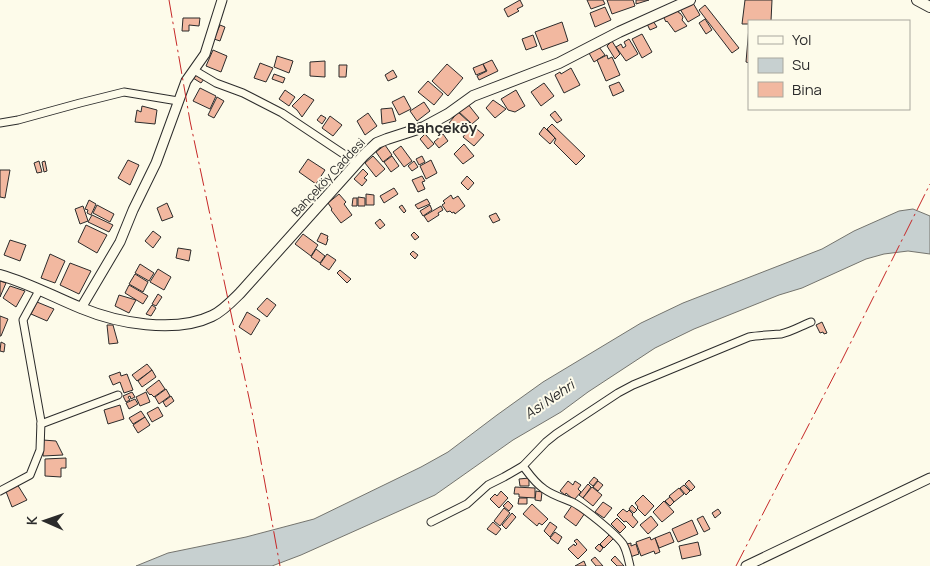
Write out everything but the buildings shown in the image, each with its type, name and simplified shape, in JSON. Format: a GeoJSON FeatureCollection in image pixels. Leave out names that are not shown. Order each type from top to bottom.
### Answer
{"type":"FeatureCollection","features":[{"type":"Feature","properties":{"kind":"main road","name":"Bahçeköy Caddesi"},"geometry":{"type":"LineString","coordinates":[[0,275],[18,280],[98,314],[140,324],[178,325],[212,316],[241,292],[357,162],[377,143],[387,138],[424,127],[448,114],[472,96],[559,63],[619,32],[690,0]]}},
{"type":"Feature","properties":{"kind":"main road"},"geometry":{"type":"LineString","coordinates":[[917,0],[930,7]]}},
{"type":"Feature","properties":{"kind":"street"},"geometry":{"type":"LineString","coordinates":[[82,308],[120,242],[156,163],[186,81],[205,54],[222,0]]}},
{"type":"Feature","properties":{"kind":"street"},"geometry":{"type":"LineString","coordinates":[[194,70],[216,83],[243,93],[282,114],[357,162]]}},
{"type":"Feature","properties":{"kind":"street"},"geometry":{"type":"LineString","coordinates":[[0,123],[124,92],[178,101]]}},
{"type":"Feature","properties":{"kind":"street"},"geometry":{"type":"LineString","coordinates":[[0,491],[30,474],[40,450],[41,424],[23,320],[40,289]]}},
{"type":"Feature","properties":{"kind":"street"},"geometry":{"type":"LineString","coordinates":[[431,522],[467,504],[488,485],[523,466],[556,434],[634,385],[748,337],[780,334],[811,322]]}},
{"type":"Feature","properties":{"kind":"street"},"geometry":{"type":"LineString","coordinates":[[41,424],[118,395]]}},
{"type":"Feature","properties":{"kind":"street"},"geometry":{"type":"LineString","coordinates":[[523,466],[542,488],[580,506],[617,537],[628,555],[630,566]]}},
{"type":"Feature","properties":{"kind":"street"},"geometry":{"type":"LineString","coordinates":[[746,566],[930,478]]}},
{"type":"Feature","properties":{"kind":"water","name":"Asi Nehri"},"geometry":{"type":"Polygon","coordinates":[[[913,209],[930,216],[930,254],[908,251],[884,254],[866,259],[802,288],[779,295],[694,329],[655,348],[561,412],[513,440],[435,495],[272,566],[136,566],[168,553],[246,537],[314,519],[448,452],[543,382],[641,323],[683,303],[822,249],[854,231],[899,211],[913,209]]]}},
{"type":"Feature","properties":{"kind":"power"},"geometry":{"type":"LineString","coordinates":[[169,0],[190,121],[252,412],[280,566]]}},
{"type":"Feature","properties":{"kind":"power"},"geometry":{"type":"LineString","coordinates":[[736,566],[930,184]]}},
{"type":"Feature","properties":{"kind":"district","name":"Bahçeköy"},"geometry":{"type":"Point","coordinates":[442,127]}}]}
